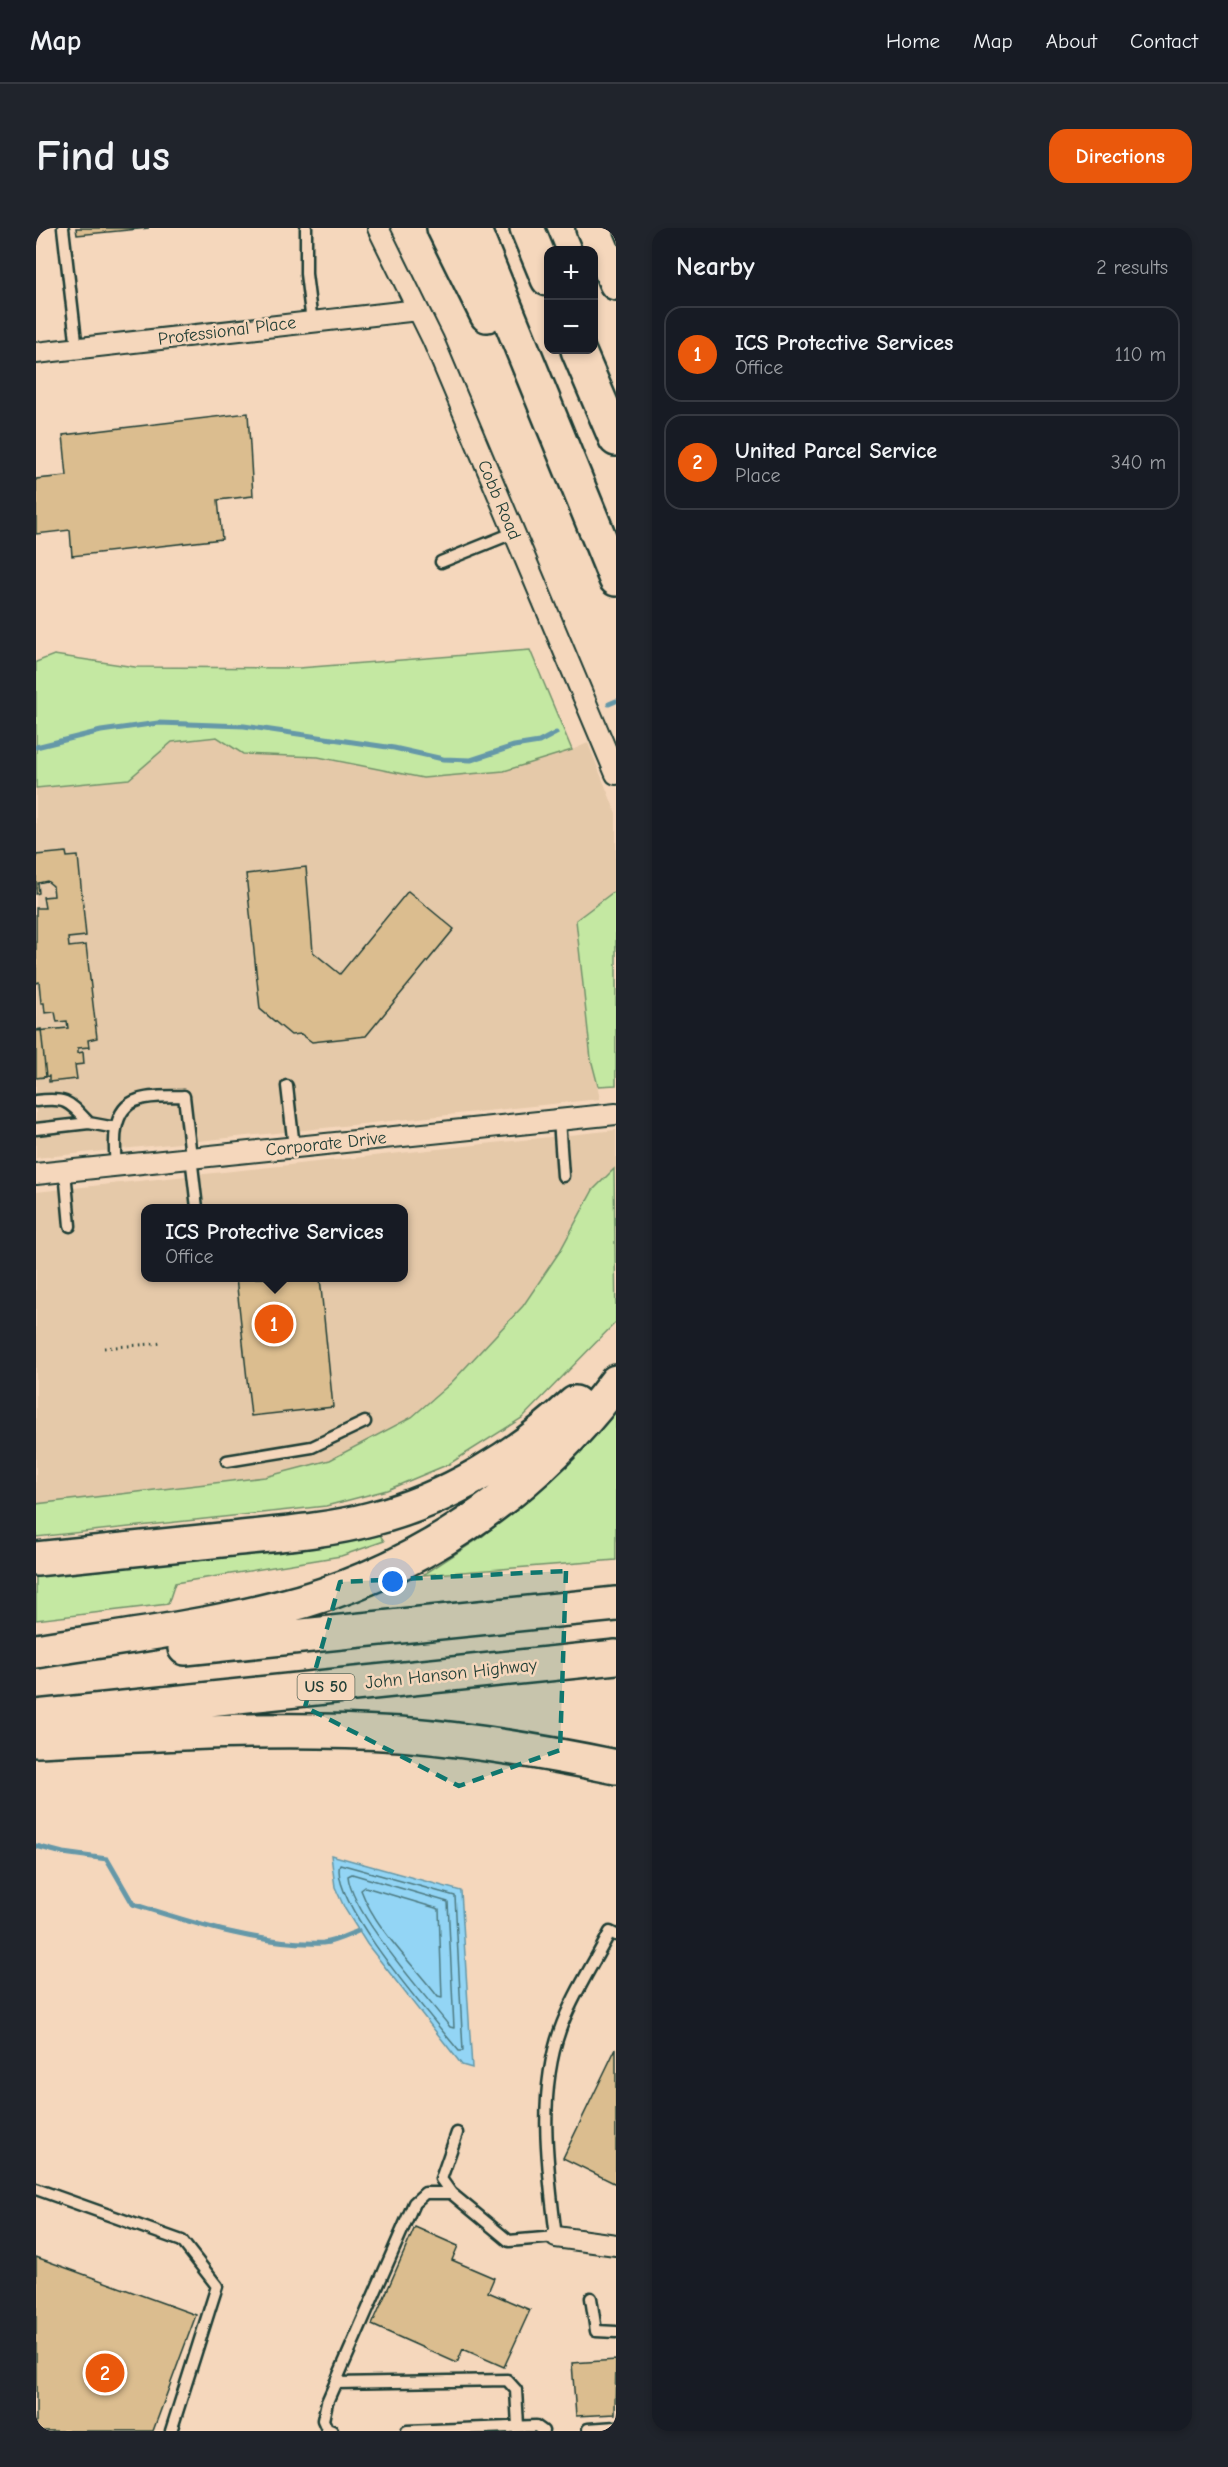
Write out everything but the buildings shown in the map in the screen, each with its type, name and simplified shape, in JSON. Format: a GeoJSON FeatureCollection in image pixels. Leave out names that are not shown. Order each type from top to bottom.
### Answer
{"type":"FeatureCollection","features":[{"type":"Feature","properties":{"kind":"highway"},"geometry":{"type":"LineString","coordinates":[[444,228],[596,531]]}},
{"type":"Feature","properties":{"kind":"highway"},"geometry":{"type":"LineString","coordinates":[[473,228],[616,579]]}},
{"type":"Feature","properties":{"kind":"highway"},"geometry":{"type":"LineString","coordinates":[[527,228],[544,267]]}},
{"type":"Feature","properties":{"kind":"highway"},"geometry":{"type":"LineString","coordinates":[[592,228],[616,283]]}},
{"type":"Feature","properties":{"kind":"highway"},"geometry":{"type":"LineString","coordinates":[[580,354],[616,439]]}},
{"type":"Feature","properties":{"kind":"highway"},"geometry":{"type":"LineString","coordinates":[[36,1559],[330,1528],[372,1519],[413,1506],[489,1469],[526,1445],[593,1387],[616,1361]]}},
{"type":"Feature","properties":{"kind":"highway"},"geometry":{"type":"LineString","coordinates":[[36,1651],[223,1621],[290,1605],[381,1573],[422,1553],[459,1530],[541,1466],[594,1410],[616,1382]]}},
{"type":"Feature","properties":{"kind":"highway"},"geometry":{"type":"LineString","coordinates":[[36,1663],[616,1604]]}},
{"type":"Feature","properties":{"kind":"highway","name":"John Hanson Highway"},"geometry":{"type":"LineString","coordinates":[[36,1717],[616,1657]]}},
{"type":"Feature","properties":{"kind":"highway"},"geometry":{"type":"LineString","coordinates":[[36,1740],[230,1731],[399,1734],[502,1745],[616,1767]]}},
{"type":"Feature","properties":{"kind":"street","name":"Cobb Road"},"geometry":{"type":"LineString","coordinates":[[378,228],[418,310],[616,774]]}},
{"type":"Feature","properties":{"kind":"street","name":"Professional Place"},"geometry":{"type":"LineString","coordinates":[[36,353],[418,310]]}},
{"type":"Feature","properties":{"kind":"street","name":"Corporate Drive"},"geometry":{"type":"LineString","coordinates":[[36,1174],[616,1113]]}},
{"type":"Feature","properties":{"kind":"street"},"geometry":{"type":"LineString","coordinates":[[556,2237],[616,2245]]}},
{"type":"Feature","properties":{"kind":"lane"},"geometry":{"type":"LineString","coordinates":[[63,228],[77,349]]}},
{"type":"Feature","properties":{"kind":"lane"},"geometry":{"type":"LineString","coordinates":[[306,228],[306,274],[312,322]]}},
{"type":"Feature","properties":{"kind":"lane"},"geometry":{"type":"LineString","coordinates":[[441,562],[513,533]]}},
{"type":"Feature","properties":{"kind":"lane"},"geometry":{"type":"LineString","coordinates":[[287,1086],[294,1147]]}},
{"type":"Feature","properties":{"kind":"lane"},"geometry":{"type":"LineString","coordinates":[[116,1166],[114,1138],[116,1128],[126,1109],[136,1100],[184,1096],[196,1204]]}},
{"type":"Feature","properties":{"kind":"lane"},"geometry":{"type":"LineString","coordinates":[[36,1101],[55,1099],[66,1101],[89,1123]]}},
{"type":"Feature","properties":{"kind":"lane"},"geometry":{"type":"LineString","coordinates":[[560,1120],[563,1176]]}},
{"type":"Feature","properties":{"kind":"lane"},"geometry":{"type":"LineString","coordinates":[[36,1129],[89,1123],[116,1128]]}},
{"type":"Feature","properties":{"kind":"lane"},"geometry":{"type":"LineString","coordinates":[[65,1171],[70,1226]]}},
{"type":"Feature","properties":{"kind":"lane"},"geometry":{"type":"LineString","coordinates":[[227,1461],[312,1447],[365,1422]]}},
{"type":"Feature","properties":{"kind":"lane"},"geometry":{"type":"LineString","coordinates":[[457,2133],[441,2179],[451,2193],[509,2241],[556,2237],[546,2154],[549,2079],[560,2031],[610,1932],[616,1935]]}},
{"type":"Feature","properties":{"kind":"lane"},"geometry":{"type":"LineString","coordinates":[[36,2189],[182,2241],[217,2286],[171,2431]]}},
{"type":"Feature","properties":{"kind":"lane"},"geometry":{"type":"LineString","coordinates":[[332,2431],[327,2430],[323,2420],[327,2402],[414,2203],[425,2193],[451,2193]]}},
{"type":"Feature","properties":{"kind":"lane"},"geometry":{"type":"LineString","coordinates":[[591,2298],[596,2331],[616,2332]]}},
{"type":"Feature","properties":{"kind":"lane"},"geometry":{"type":"LineString","coordinates":[[335,2383],[507,2380],[516,2390],[518,2426]]}},
{"type":"Feature","properties":{"kind":"lane"},"geometry":{"type":"LineString","coordinates":[[407,2431],[518,2426],[536,2426],[543,2431]]}},
{"type":"Feature","properties":{"kind":"lane"},"geometry":{"type":"LineString","coordinates":[[588,2429],[616,2427]]}},
{"type":"Feature","properties":{"kind":"path"},"geometry":{"type":"LineString","coordinates":[[104,1348],[163,1343]]}},
{"type":"Feature","properties":{"kind":"highlighted area"},"geometry":{"type":"Polygon","coordinates":[[[566,1571],[560,1750],[459,1786],[305,1707],[340,1582],[566,1571]]]}},
{"type":"Feature","properties":{"kind":"shaded area"},"geometry":{"type":"Polygon","coordinates":[[[217,736],[243,754],[318,757],[350,764],[572,750],[588,743],[616,813],[616,890],[607,898],[591,1059],[600,1099],[36,1158],[36,788],[129,779],[172,742],[217,736]]]}},
{"type":"Feature","properties":{"kind":"shaded area"},"geometry":{"type":"Polygon","coordinates":[[[616,1130],[616,1170],[593,1190],[560,1251],[523,1306],[451,1383],[412,1417],[330,1460],[265,1477],[36,1504],[36,1192],[616,1130]]]}},
{"type":"Feature","properties":{"kind":"green space"},"geometry":{"type":"Polygon","coordinates":[[[530,650],[572,750],[504,771],[423,778],[318,757],[243,754],[217,737],[172,742],[129,779],[36,788],[36,662],[54,655],[135,667],[299,668],[530,650]]]}},
{"type":"Feature","properties":{"kind":"green space"},"geometry":{"type":"Polygon","coordinates":[[[616,890],[616,1085],[598,1086],[591,1059],[576,920],[616,890]]]}},
{"type":"Feature","properties":{"kind":"green space"},"geometry":{"type":"Polygon","coordinates":[[[614,1169],[616,1322],[522,1418],[449,1464],[387,1490],[326,1506],[36,1537],[36,1504],[265,1477],[330,1460],[412,1417],[451,1383],[523,1306],[560,1251],[593,1190],[614,1169]]]}},
{"type":"Feature","properties":{"kind":"green space"},"geometry":{"type":"Polygon","coordinates":[[[616,1397],[616,1560],[423,1575],[483,1536],[537,1488],[616,1397]]]}},
{"type":"Feature","properties":{"kind":"green space"},"geometry":{"type":"Polygon","coordinates":[[[378,1532],[384,1541],[341,1556],[175,1583],[168,1604],[36,1620],[36,1577],[142,1564],[302,1550],[378,1532]]]}},
{"type":"Feature","properties":{"kind":"water"},"geometry":{"type":"Polygon","coordinates":[[[331,1855],[461,1891],[472,2068],[462,2065],[367,1944],[345,1909],[335,1887],[331,1855]]]}},
{"type":"Feature","properties":{"kind":"waterway"},"geometry":{"type":"LineString","coordinates":[[609,704],[616,701]]}},
{"type":"Feature","properties":{"kind":"waterway"},"geometry":{"type":"LineString","coordinates":[[36,747],[101,731],[158,723],[244,726],[394,748],[443,759],[471,760],[514,746],[539,742],[556,733]]}},
{"type":"Feature","properties":{"kind":"waterway"},"geometry":{"type":"LineString","coordinates":[[36,1846],[63,1853],[107,1859],[133,1904],[202,1925],[251,1937],[300,1943],[323,1943],[358,1931]]}},
{"type":"Feature","properties":{"kind":"place","name":"ICS Protective Services"},"geometry":{"type":"Point","coordinates":[274,1324]}},
{"type":"Feature","properties":{"kind":"place","name":"United Parcel Service"},"geometry":{"type":"Point","coordinates":[105,2373]}}]}
